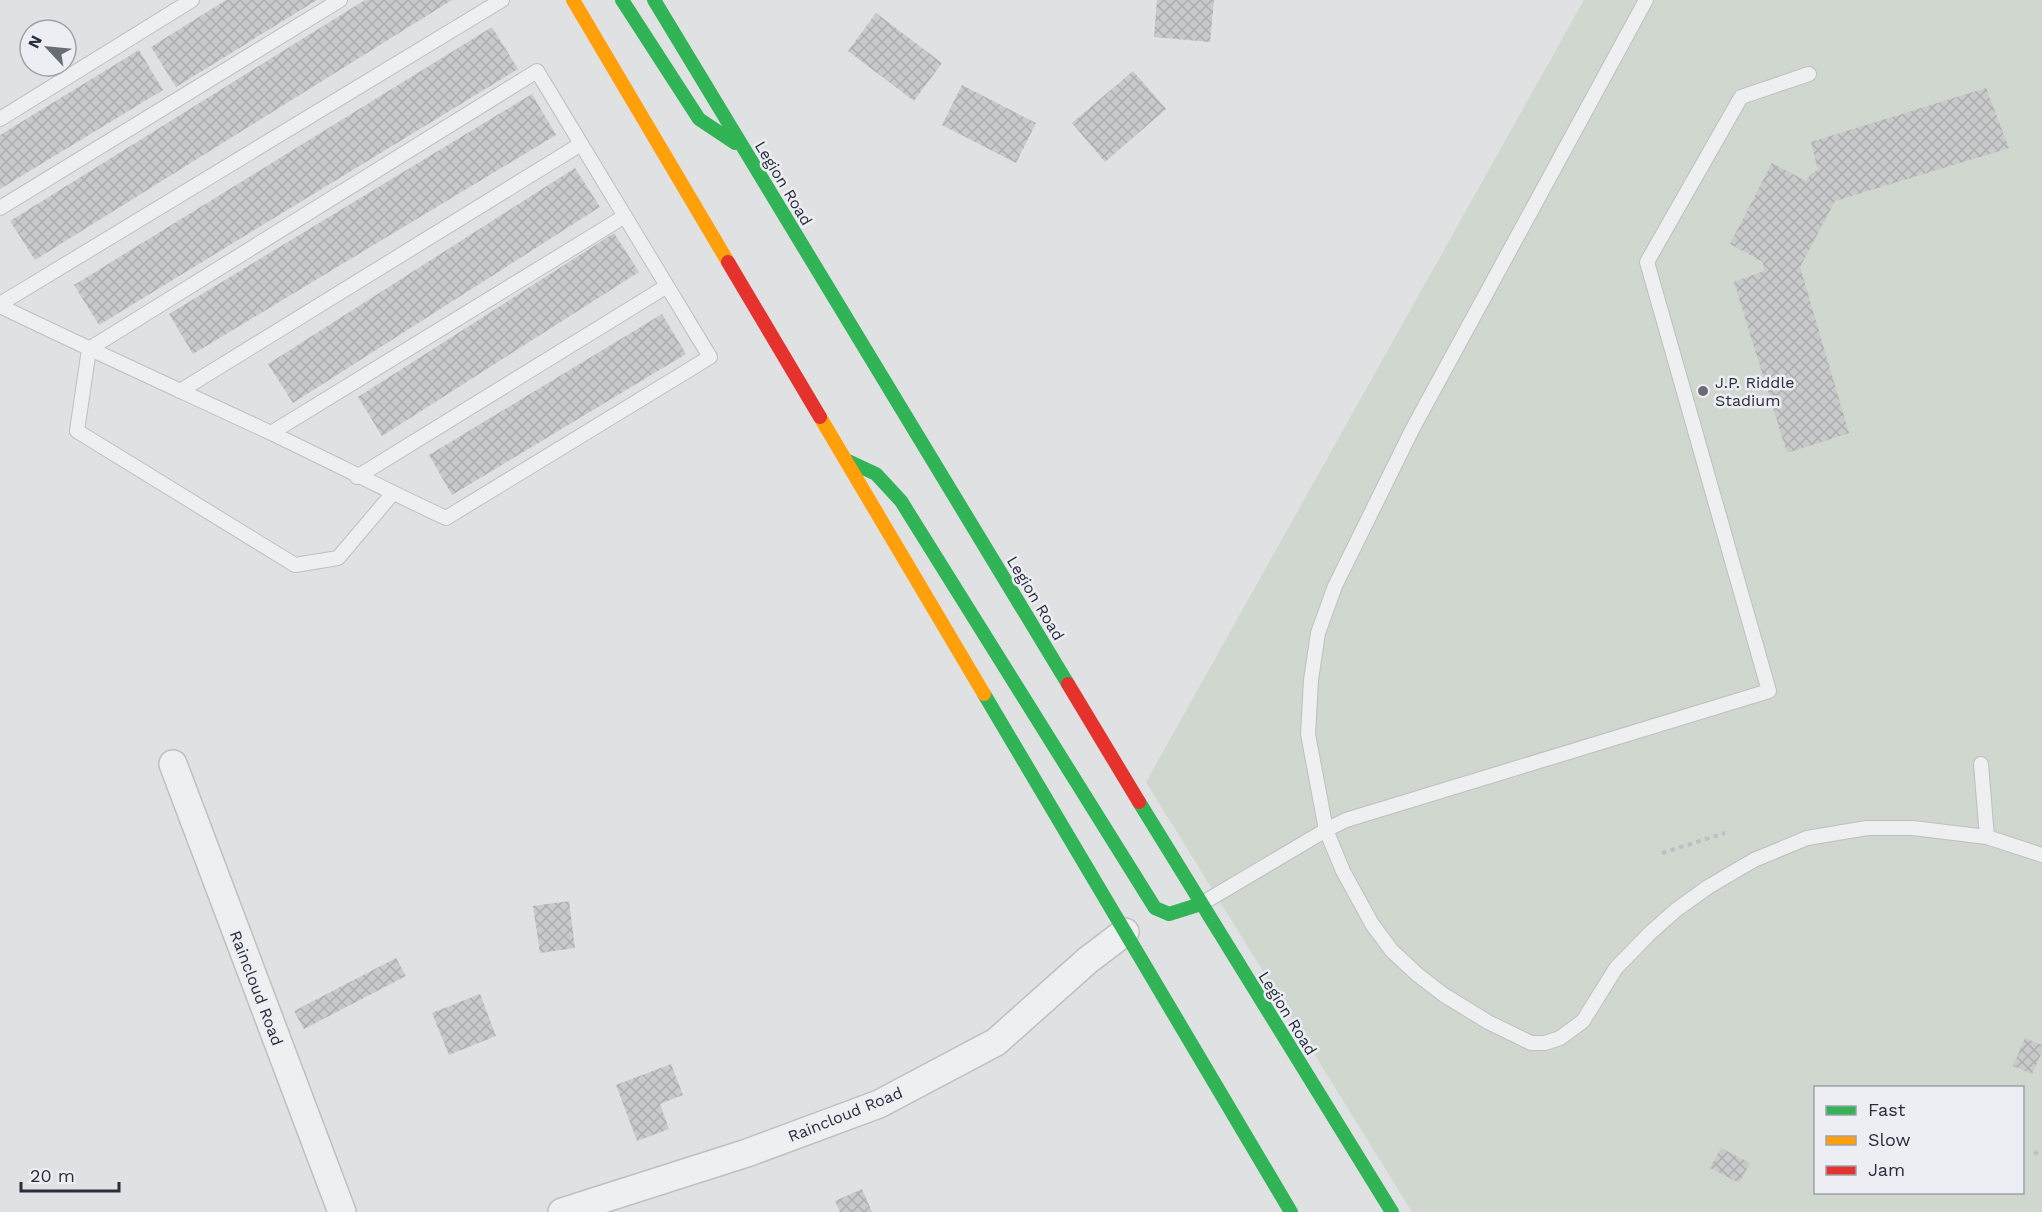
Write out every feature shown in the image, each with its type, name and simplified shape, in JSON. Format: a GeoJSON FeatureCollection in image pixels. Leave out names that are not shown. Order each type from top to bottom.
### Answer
{"type":"FeatureCollection","features":[{"type":"Feature","properties":{"kind":"main road"},"geometry":{"type":"LineString","coordinates":[[573,0],[1291,1212]]}},
{"type":"Feature","properties":{"kind":"main road"},"geometry":{"type":"LineString","coordinates":[[622,0],[699,118],[744,149]]}},
{"type":"Feature","properties":{"kind":"main road","name":"Legion Road"},"geometry":{"type":"LineString","coordinates":[[654,0],[1201,903],[1392,1212]]}},
{"type":"Feature","properties":{"kind":"main road"},"geometry":{"type":"LineString","coordinates":[[844,459],[876,474],[901,501],[1155,908],[1169,914],[1201,903]]}},
{"type":"Feature","properties":{"kind":"street","name":"Raincloud Road"},"geometry":{"type":"LineString","coordinates":[[173,764],[342,1212]]}},
{"type":"Feature","properties":{"kind":"street","name":"Raincloud Road"},"geometry":{"type":"LineString","coordinates":[[561,1212],[747,1153],[879,1104],[996,1042],[1088,960],[1125,932]]}},
{"type":"Feature","properties":{"kind":"lane"},"geometry":{"type":"LineString","coordinates":[[0,119],[192,0]]}},
{"type":"Feature","properties":{"kind":"lane"},"geometry":{"type":"LineString","coordinates":[[0,208],[340,0]]}},
{"type":"Feature","properties":{"kind":"lane"},"geometry":{"type":"LineString","coordinates":[[0,305],[502,0]]}},
{"type":"Feature","properties":{"kind":"lane"},"geometry":{"type":"LineString","coordinates":[[1646,0],[1413,428],[1335,586],[1318,633],[1311,680],[1308,734],[1326,830],[1358,900],[1392,951],[1444,995],[1488,1022],[1531,1043],[1545,1043],[1560,1038],[1583,1021],[1616,969],[1650,933],[1708,886],[1754,860],[1807,838],[1867,828],[1913,828],[1987,837],[2042,855]]}},
{"type":"Feature","properties":{"kind":"lane"},"geometry":{"type":"LineString","coordinates":[[0,305],[89,349],[270,433],[357,477],[446,518],[710,357],[537,71],[89,349],[77,431],[295,565],[338,558],[393,494]]}},
{"type":"Feature","properties":{"kind":"lane"},"geometry":{"type":"LineString","coordinates":[[1201,903],[1346,820],[1769,691],[1647,262],[1741,97],[1809,74]]}},
{"type":"Feature","properties":{"kind":"lane"},"geometry":{"type":"LineString","coordinates":[[180,391],[581,144]]}},
{"type":"Feature","properties":{"kind":"lane"},"geometry":{"type":"LineString","coordinates":[[270,433],[625,216]]}},
{"type":"Feature","properties":{"kind":"lane"},"geometry":{"type":"LineString","coordinates":[[357,477],[667,286]]}},
{"type":"Feature","properties":{"kind":"lane"},"geometry":{"type":"LineString","coordinates":[[1981,764],[1987,837]]}},
{"type":"Feature","properties":{"kind":"path"},"geometry":{"type":"LineString","coordinates":[[1662,853],[1725,833]]}},
{"type":"Feature","properties":{"kind":"path"},"geometry":{"type":"LineString","coordinates":[[2034,1152],[2042,1156]]}},
{"type":"Feature","properties":{"kind":"shaded area","name":"J.P. Riddle Stadium"},"geometry":{"type":"Polygon","coordinates":[[[1584,0],[2042,0],[2042,1212],[1412,1212],[1146,782],[1584,0]]]}},
{"type":"Feature","properties":{"kind":"building"},"geometry":{"type":"Polygon","coordinates":[[[226,0],[317,0],[176,87],[151,47],[226,0]]]}},
{"type":"Feature","properties":{"kind":"building"},"geometry":{"type":"Polygon","coordinates":[[[365,0],[452,0],[35,260],[10,221],[365,0]]]}},
{"type":"Feature","properties":{"kind":"building"},"geometry":{"type":"Polygon","coordinates":[[[1157,0],[1214,0],[1210,42],[1154,37],[1157,0]]]}},
{"type":"Feature","properties":{"kind":"building"},"geometry":{"type":"Polygon","coordinates":[[[876,13],[942,63],[914,101],[848,51],[876,13]]]}},
{"type":"Feature","properties":{"kind":"building"},"geometry":{"type":"Polygon","coordinates":[[[492,27],[518,69],[99,325],[74,285],[492,27]]]}},
{"type":"Feature","properties":{"kind":"building"},"geometry":{"type":"Polygon","coordinates":[[[139,50],[163,90],[0,189],[0,135],[139,50]]]}},
{"type":"Feature","properties":{"kind":"building"},"geometry":{"type":"Polygon","coordinates":[[[1133,71],[1166,109],[1105,162],[1072,123],[1133,71]]]}},
{"type":"Feature","properties":{"kind":"building"},"geometry":{"type":"Polygon","coordinates":[[[962,85],[1036,123],[1016,163],[942,125],[962,85]]]}},
{"type":"Feature","properties":{"kind":"building"},"geometry":{"type":"Polygon","coordinates":[[[1986,88],[2009,148],[1835,201],[1800,267],[1849,433],[1787,453],[1734,282],[1764,271],[1763,262],[1730,244],[1772,163],[1806,181],[1818,170],[1811,142],[1986,88]]]}},
{"type":"Feature","properties":{"kind":"building"},"geometry":{"type":"Polygon","coordinates":[[[532,94],[556,135],[193,354],[169,314],[532,94]]]}},
{"type":"Feature","properties":{"kind":"building"},"geometry":{"type":"Polygon","coordinates":[[[575,168],[600,207],[293,403],[268,364],[575,168]]]}},
{"type":"Feature","properties":{"kind":"building"},"geometry":{"type":"Polygon","coordinates":[[[614,233],[639,272],[382,436],[358,397],[614,233]]]}},
{"type":"Feature","properties":{"kind":"building"},"geometry":{"type":"Polygon","coordinates":[[[662,314],[686,354],[452,495],[429,455],[662,314]]]}},
{"type":"Feature","properties":{"kind":"building"},"geometry":{"type":"Polygon","coordinates":[[[569,901],[575,948],[540,953],[533,906],[569,901]]]}},
{"type":"Feature","properties":{"kind":"building"},"geometry":{"type":"Polygon","coordinates":[[[396,958],[406,976],[304,1029],[294,1011],[396,958]]]}},
{"type":"Feature","properties":{"kind":"building"},"geometry":{"type":"Polygon","coordinates":[[[480,994],[496,1036],[449,1055],[432,1013],[480,994]]]}},
{"type":"Feature","properties":{"kind":"building"},"geometry":{"type":"Polygon","coordinates":[[[2025,1038],[2042,1045],[2042,1052],[2032,1074],[2013,1066],[2025,1038]]]}},
{"type":"Feature","properties":{"kind":"building"},"geometry":{"type":"Polygon","coordinates":[[[671,1064],[683,1095],[660,1104],[669,1129],[637,1141],[616,1085],[671,1064]]]}},
{"type":"Feature","properties":{"kind":"building"},"geometry":{"type":"Polygon","coordinates":[[[1721,1148],[1750,1163],[1739,1183],[1710,1168],[1721,1148]]]}},
{"type":"Feature","properties":{"kind":"building"},"geometry":{"type":"Polygon","coordinates":[[[862,1189],[872,1212],[840,1212],[835,1201],[862,1189]]]}},
{"type":"Feature","properties":{"kind":"traffic: fast"},"geometry":{"type":"LineString","coordinates":[[622,0],[699,119],[735,143]]}},
{"type":"Feature","properties":{"kind":"traffic: fast"},"geometry":{"type":"LineString","coordinates":[[654,0],[1068,684]]}},
{"type":"Feature","properties":{"kind":"traffic: fast"},"geometry":{"type":"LineString","coordinates":[[848,461],[876,474],[901,501],[1155,908],[1169,914],[1201,904]]}},
{"type":"Feature","properties":{"kind":"traffic: fast"},"geometry":{"type":"LineString","coordinates":[[984,694],[1291,1212]]}},
{"type":"Feature","properties":{"kind":"traffic: fast"},"geometry":{"type":"LineString","coordinates":[[1139,802],[1392,1212]]}},
{"type":"Feature","properties":{"kind":"traffic: slow"},"geometry":{"type":"LineString","coordinates":[[573,0],[728,262]]}},
{"type":"Feature","properties":{"kind":"traffic: slow"},"geometry":{"type":"LineString","coordinates":[[820,417],[984,694]]}},
{"type":"Feature","properties":{"kind":"traffic: jam"},"geometry":{"type":"LineString","coordinates":[[728,262],[820,417]]}},
{"type":"Feature","properties":{"kind":"traffic: jam"},"geometry":{"type":"LineString","coordinates":[[1068,684],[1139,802]]}},
{"type":"Feature","properties":{"kind":"place","name":"J.P. Riddle Stadium"},"geometry":{"type":"Point","coordinates":[1703,391]}}]}
